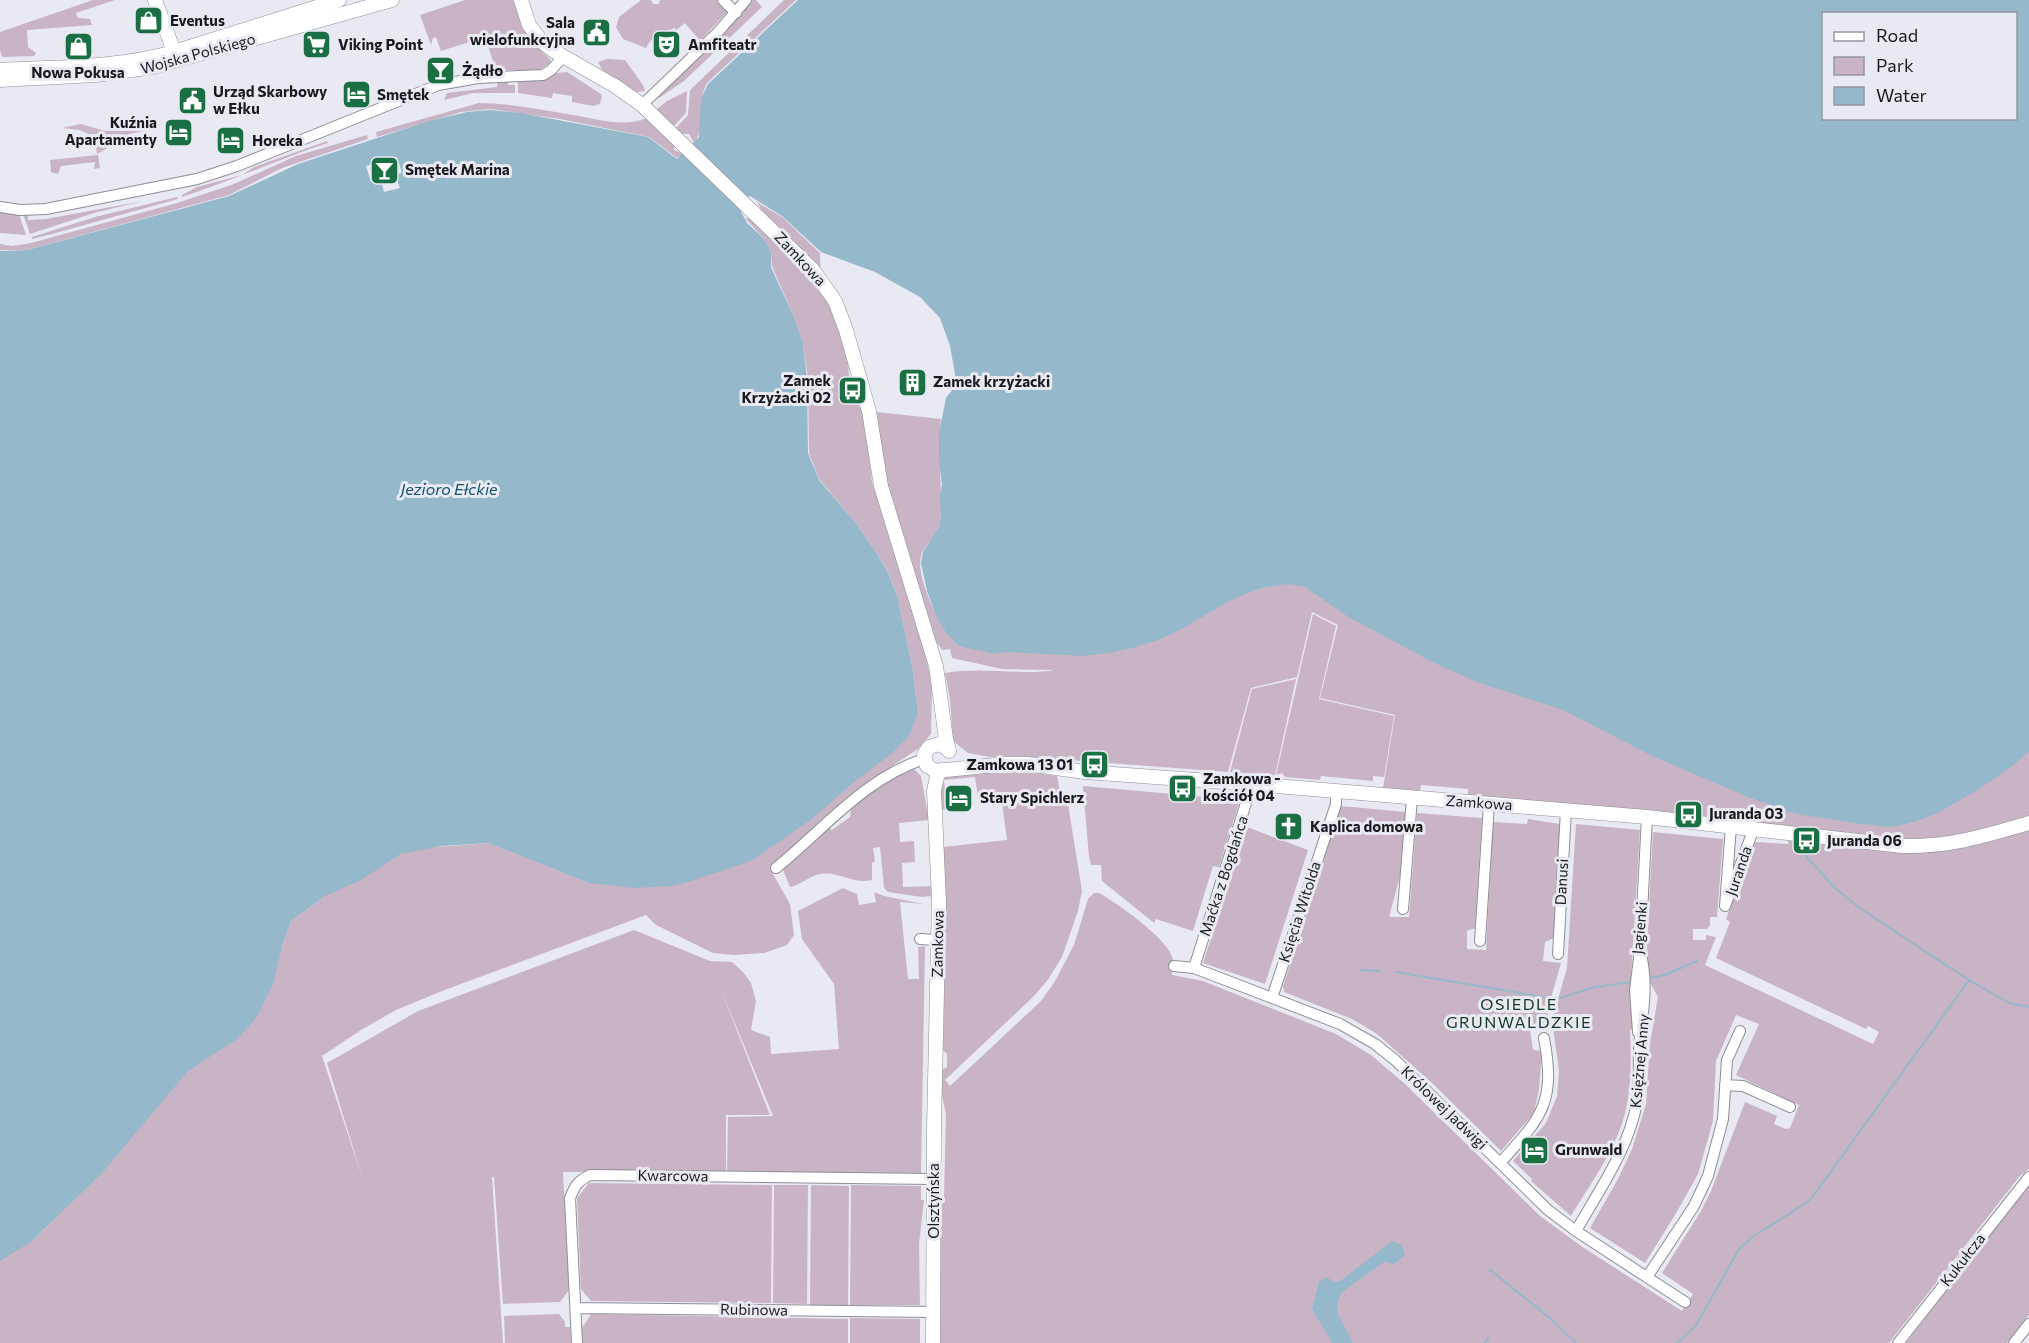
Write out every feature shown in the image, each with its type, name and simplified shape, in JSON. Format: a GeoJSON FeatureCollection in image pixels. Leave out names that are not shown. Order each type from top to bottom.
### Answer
{"type":"FeatureCollection","features":[{"type":"Feature","properties":{"kind":"street"},"geometry":{"type":"LineString","coordinates":[[155,0],[176,57]]}},
{"type":"Feature","properties":{"kind":"street","name":"Wojska Polskiego"},"geometry":{"type":"LineString","coordinates":[[0,80],[113,74],[144,69],[339,0]]}},
{"type":"Feature","properties":{"kind":"street","name":"Wojska Polskiego"},"geometry":{"type":"LineString","coordinates":[[0,70],[113,64],[176,57],[392,0]]}},
{"type":"Feature","properties":{"kind":"street","name":"Zamkowa"},"geometry":{"type":"LineString","coordinates":[[521,0],[530,25],[538,38],[563,57],[615,86],[642,105],[822,281],[840,312],[869,411],[881,486],[936,666],[949,752],[966,761],[993,765]]}},
{"type":"Feature","properties":{"kind":"street"},"geometry":{"type":"LineString","coordinates":[[723,0],[735,13]]}},
{"type":"Feature","properties":{"kind":"street"},"geometry":{"type":"LineString","coordinates":[[642,105],[746,0]]}},
{"type":"Feature","properties":{"kind":"street"},"geometry":{"type":"LineString","coordinates":[[0,207],[20,210],[46,209],[198,179],[237,166],[438,86],[478,78],[543,75],[563,57]]}},
{"type":"Feature","properties":{"kind":"street","name":"Zamkowa"},"geometry":{"type":"LineString","coordinates":[[932,745],[938,730],[940,691]]}},
{"type":"Feature","properties":{"kind":"street"},"geometry":{"type":"LineString","coordinates":[[939,744],[949,752],[950,763],[943,770],[936,771],[926,762],[925,752],[932,745],[939,744]]}},
{"type":"Feature","properties":{"kind":"street"},"geometry":{"type":"LineString","coordinates":[[776,868],[877,782],[907,765],[926,762]]}},
{"type":"Feature","properties":{"kind":"street","name":"Zamkowa"},"geometry":{"type":"LineString","coordinates":[[926,762],[927,791],[936,828]]}},
{"type":"Feature","properties":{"kind":"street","name":"Zamkowa"},"geometry":{"type":"LineString","coordinates":[[941,1059],[939,878],[934,791],[937,777],[943,770],[1027,764],[1085,772],[1647,817],[1902,846],[1936,846],[1965,842],[2029,823]]}},
{"type":"Feature","properties":{"kind":"street","name":"Maćka z Bogdańca"},"geometry":{"type":"LineString","coordinates":[[1194,968],[1252,784]]}},
{"type":"Feature","properties":{"kind":"street","name":"Księcia Witolda"},"geometry":{"type":"LineString","coordinates":[[1272,998],[1335,804],[1336,791]]}},
{"type":"Feature","properties":{"kind":"street"},"geometry":{"type":"LineString","coordinates":[[1403,909],[1412,798]]}},
{"type":"Feature","properties":{"kind":"street"},"geometry":{"type":"LineString","coordinates":[[1480,941],[1489,804]]}},
{"type":"Feature","properties":{"kind":"street","name":"Danusi"},"geometry":{"type":"LineString","coordinates":[[1558,954],[1566,810]]}},
{"type":"Feature","properties":{"kind":"street","name":"Jagienki"},"geometry":{"type":"LineString","coordinates":[[1640,1039],[1636,1023],[1635,990],[1640,950],[1647,817]]}},
{"type":"Feature","properties":{"kind":"street","name":"Juranda"},"geometry":{"type":"LineString","coordinates":[[1731,826],[1725,906],[1754,828]]}},
{"type":"Feature","properties":{"kind":"street"},"geometry":{"type":"LineString","coordinates":[[921,939],[938,940]]}},
{"type":"Feature","properties":{"kind":"street","name":"Królowej Jadwigi"},"geometry":{"type":"LineString","coordinates":[[1174,966],[1194,968],[1340,1024],[1386,1051],[1548,1210],[1576,1231],[1685,1302]]}},
{"type":"Feature","properties":{"kind":"street"},"geometry":{"type":"LineString","coordinates":[[1647,1277],[1694,1206],[1708,1176],[1722,1126],[1727,1060],[1740,1031]]}},
{"type":"Feature","properties":{"kind":"street"},"geometry":{"type":"LineString","coordinates":[[1500,1163],[1533,1127],[1545,1103],[1549,1074],[1544,1038]]}},
{"type":"Feature","properties":{"kind":"street","name":"Księżnej Anny"},"geometry":{"type":"LineString","coordinates":[[1576,1231],[1617,1160],[1634,1119],[1639,1085],[1640,1039]]}},
{"type":"Feature","properties":{"kind":"street","name":"Olsztyńska"},"geometry":{"type":"LineString","coordinates":[[933,1343],[934,1179],[941,1059]]}},
{"type":"Feature","properties":{"kind":"street"},"geometry":{"type":"LineString","coordinates":[[1725,1085],[1743,1086],[1790,1107]]}},
{"type":"Feature","properties":{"kind":"street","name":"Kwarcowa"},"geometry":{"type":"LineString","coordinates":[[577,1343],[570,1198],[576,1183],[590,1175],[934,1179]]}},
{"type":"Feature","properties":{"kind":"street","name":"Kukułcza"},"geometry":{"type":"LineString","coordinates":[[1899,1343],[2029,1177]]}},
{"type":"Feature","properties":{"kind":"street","name":"Rubinowa"},"geometry":{"type":"LineString","coordinates":[[576,1308],[933,1312]]}},
{"type":"Feature","properties":{"kind":"street"},"geometry":{"type":"LineString","coordinates":[[2014,1343],[2029,1324]]}},
{"type":"Feature","properties":{"kind":"green space"},"geometry":{"type":"Polygon","coordinates":[[[93,0],[115,0],[76,13],[78,18],[90,19],[92,25],[27,30],[28,47],[36,53],[34,56],[2,57],[0,32],[93,0]]]}},
{"type":"Feature","properties":{"kind":"green space"},"geometry":{"type":"Polygon","coordinates":[[[465,0],[513,0],[523,27],[537,47],[550,59],[550,63],[539,70],[496,70],[485,37],[441,51],[436,37],[433,38],[431,45],[420,15],[465,0]]]}},
{"type":"Feature","properties":{"kind":"green space"},"geometry":{"type":"Polygon","coordinates":[[[641,0],[651,0],[653,4],[659,4],[660,0],[717,0],[727,12],[700,41],[685,23],[676,30],[674,27],[657,35],[646,48],[623,39],[616,27],[619,17],[641,0]]]}},
{"type":"Feature","properties":{"kind":"green space"},"geometry":{"type":"Polygon","coordinates":[[[751,0],[756,0],[762,7],[684,81],[659,98],[657,95],[751,0]]]}},
{"type":"Feature","properties":{"kind":"green space"},"geometry":{"type":"Polygon","coordinates":[[[784,0],[796,0],[707,83],[702,99],[700,130],[694,143],[689,134],[682,134],[676,128],[688,115],[690,90],[784,0]]]}},
{"type":"Feature","properties":{"kind":"green space"},"geometry":{"type":"Polygon","coordinates":[[[607,59],[625,60],[645,91],[637,92],[603,71],[598,62],[607,59]]]}},
{"type":"Feature","properties":{"kind":"green space"},"geometry":{"type":"Polygon","coordinates":[[[567,72],[601,94],[600,104],[593,106],[572,102],[572,96],[553,93],[552,98],[518,93],[518,81],[567,72]]]}},
{"type":"Feature","properties":{"kind":"green space"},"geometry":{"type":"Polygon","coordinates":[[[508,81],[508,85],[515,85],[515,93],[473,93],[444,100],[447,93],[497,87],[498,82],[508,81]]]}},
{"type":"Feature","properties":{"kind":"green space"},"geometry":{"type":"Polygon","coordinates":[[[687,91],[686,113],[674,126],[657,109],[687,91]]]}},
{"type":"Feature","properties":{"kind":"green space"},"geometry":{"type":"Polygon","coordinates":[[[479,103],[526,107],[610,122],[629,122],[647,118],[674,143],[674,150],[683,154],[677,158],[649,137],[560,119],[491,109],[461,112],[377,137],[376,132],[479,103]]]}},
{"type":"Feature","properties":{"kind":"green space"},"geometry":{"type":"Polygon","coordinates":[[[157,119],[159,128],[129,134],[130,144],[111,146],[97,154],[95,137],[80,130],[62,128],[81,124],[105,131],[134,129],[134,122],[157,119]]]}},
{"type":"Feature","properties":{"kind":"green space"},"geometry":{"type":"Polygon","coordinates":[[[367,135],[368,139],[282,168],[229,195],[27,250],[0,250],[0,244],[12,246],[31,243],[177,203],[234,184],[296,156],[367,135]]]}},
{"type":"Feature","properties":{"kind":"green space"},"geometry":{"type":"Polygon","coordinates":[[[327,141],[328,143],[219,184],[182,197],[197,187],[242,175],[254,167],[327,141]]]}},
{"type":"Feature","properties":{"kind":"green space"},"geometry":{"type":"Polygon","coordinates":[[[98,155],[100,168],[94,169],[95,162],[61,166],[58,174],[51,172],[50,160],[98,155]]]}},
{"type":"Feature","properties":{"kind":"green space"},"geometry":{"type":"Polygon","coordinates":[[[177,197],[178,199],[32,239],[32,237],[95,217],[177,197]]]}},
{"type":"Feature","properties":{"kind":"green space"},"geometry":{"type":"Polygon","coordinates":[[[143,201],[94,213],[30,234],[23,214],[28,214],[28,220],[46,219],[143,201]]]}},
{"type":"Feature","properties":{"kind":"green space"},"geometry":{"type":"Polygon","coordinates":[[[757,202],[782,217],[820,253],[821,290],[833,313],[848,357],[849,378],[856,401],[864,414],[872,482],[926,656],[932,685],[931,734],[918,749],[880,774],[774,864],[773,874],[790,904],[794,935],[787,945],[764,953],[734,955],[713,953],[656,925],[646,915],[396,1010],[322,1056],[363,1180],[327,1063],[418,1011],[634,930],[710,961],[732,962],[751,983],[756,1001],[751,1030],[770,1037],[771,1054],[839,1049],[834,984],[802,939],[798,911],[843,888],[857,894],[859,905],[876,902],[874,892],[924,904],[900,902],[908,979],[919,979],[918,947],[925,946],[921,1173],[727,1172],[728,1117],[773,1116],[720,987],[770,1115],[726,1115],[726,1172],[563,1172],[569,1290],[560,1302],[503,1304],[494,1177],[492,1177],[503,1343],[0,1343],[0,1247],[32,1241],[51,1223],[282,946],[291,921],[325,896],[371,852],[490,843],[589,883],[918,712],[912,666],[898,599],[888,571],[855,522],[819,479],[809,453],[808,378],[803,344],[772,266],[771,251],[745,218],[751,219],[761,209],[757,202]]]}},
{"type":"Feature","properties":{"kind":"green space"},"geometry":{"type":"Polygon","coordinates":[[[0,211],[19,214],[26,235],[0,233],[0,211]]]}},
{"type":"Feature","properties":{"kind":"green space"},"geometry":{"type":"Polygon","coordinates":[[[877,412],[941,419],[939,443],[941,520],[935,534],[923,551],[920,559],[921,569],[927,592],[946,633],[968,640],[1242,573],[2029,674],[2029,1169],[2019,1177],[1889,1343],[937,1343],[938,1198],[944,1197],[946,1114],[942,1096],[942,1070],[947,1067],[947,1054],[943,1050],[945,953],[942,847],[1007,840],[1001,795],[978,797],[975,777],[944,780],[947,810],[941,809],[938,792],[944,775],[1021,771],[1057,776],[1062,802],[1068,804],[1082,891],[1078,911],[1062,957],[1047,981],[945,1080],[950,1086],[1040,1002],[1054,983],[1074,945],[1088,899],[1094,893],[1099,893],[1129,913],[1163,943],[1173,960],[1172,975],[1203,981],[1336,1034],[1371,1055],[1405,1084],[1540,1216],[1584,1248],[1682,1311],[1693,1294],[1662,1273],[1711,1191],[1745,1102],[1777,1116],[1774,1124],[1786,1129],[1790,1128],[1799,1105],[1736,1075],[1759,1024],[1736,1015],[1716,1061],[1713,1121],[1698,1174],[1645,1263],[1590,1228],[1632,1149],[1646,1104],[1650,1043],[1658,997],[1649,981],[1647,944],[1653,832],[1723,839],[1717,917],[1710,917],[1710,925],[1707,929],[1693,929],[1693,940],[1706,940],[1706,935],[1716,937],[1705,965],[1873,1044],[1879,1032],[1868,1026],[1866,1029],[1716,958],[1730,922],[1726,919],[1755,842],[1788,844],[1789,837],[1468,795],[1468,789],[1421,785],[1420,791],[1383,788],[1395,715],[1320,698],[1338,625],[1312,612],[1297,677],[1251,688],[1228,772],[1016,756],[990,757],[968,753],[953,741],[950,699],[945,673],[973,670],[1042,672],[1055,670],[1002,669],[952,658],[950,649],[942,650],[934,638],[883,477],[877,412]]]}},
{"type":"Feature","properties":{"kind":"green space"},"geometry":{"type":"Polygon","coordinates":[[[1313,614],[1336,626],[1319,699],[1394,716],[1384,777],[1373,776],[1373,781],[1321,776],[1320,780],[1285,777],[1282,773],[1276,775],[1313,614]]]}},
{"type":"Feature","properties":{"kind":"green space"},"geometry":{"type":"Polygon","coordinates":[[[1296,679],[1275,775],[1230,772],[1252,689],[1296,679]]]}},
{"type":"Feature","properties":{"kind":"green space"},"geometry":{"type":"Polygon","coordinates":[[[914,769],[921,776],[929,820],[899,823],[900,842],[914,841],[915,862],[902,863],[903,887],[933,886],[932,896],[922,897],[888,892],[884,888],[880,847],[873,848],[875,861],[872,863],[872,880],[859,881],[834,874],[821,874],[790,887],[783,870],[787,863],[827,827],[832,830],[850,817],[851,808],[888,779],[914,769]]]}},
{"type":"Feature","properties":{"kind":"green space"},"geometry":{"type":"Polygon","coordinates":[[[1083,786],[1240,800],[1219,867],[1213,866],[1193,931],[1156,919],[1154,923],[1102,881],[1101,865],[1091,865],[1089,857],[1083,786]]]}},
{"type":"Feature","properties":{"kind":"green space"},"geometry":{"type":"Polygon","coordinates":[[[1341,806],[1406,812],[1400,876],[1389,917],[1409,917],[1417,813],[1482,818],[1475,928],[1467,931],[1467,949],[1486,950],[1493,822],[1527,824],[1528,819],[1560,824],[1554,938],[1545,942],[1543,961],[1561,963],[1549,1005],[1546,1027],[1530,1030],[1533,1050],[1542,1051],[1539,1089],[1534,1113],[1501,1151],[1433,1084],[1377,1034],[1352,1019],[1284,992],[1283,986],[1341,806]]]}},
{"type":"Feature","properties":{"kind":"green space"},"geometry":{"type":"Polygon","coordinates":[[[1576,824],[1640,830],[1631,978],[1633,1029],[1630,1030],[1629,1093],[1621,1127],[1609,1153],[1571,1216],[1531,1181],[1532,1179],[1513,1161],[1546,1123],[1557,1096],[1559,1071],[1552,1020],[1567,968],[1576,824]]]}},
{"type":"Feature","properties":{"kind":"green space"},"geometry":{"type":"Polygon","coordinates":[[[1247,827],[1308,850],[1265,984],[1203,963],[1247,827]]]}},
{"type":"Feature","properties":{"kind":"green space"},"geometry":{"type":"Polygon","coordinates":[[[589,1183],[772,1185],[771,1303],[591,1301],[581,1289],[577,1198],[589,1183]]]}},
{"type":"Feature","properties":{"kind":"green space"},"geometry":{"type":"Polygon","coordinates":[[[774,1185],[808,1185],[807,1304],[773,1303],[774,1185]]]}},
{"type":"Feature","properties":{"kind":"green space"},"geometry":{"type":"Polygon","coordinates":[[[811,1185],[849,1186],[848,1306],[810,1305],[811,1185]]]}},
{"type":"Feature","properties":{"kind":"green space"},"geometry":{"type":"Polygon","coordinates":[[[851,1185],[921,1186],[921,1200],[924,1200],[919,1244],[920,1305],[850,1305],[851,1185]]]}},
{"type":"Feature","properties":{"kind":"green space"},"geometry":{"type":"Polygon","coordinates":[[[2029,1185],[2029,1315],[2007,1343],[1906,1343],[2029,1185]]]}},
{"type":"Feature","properties":{"kind":"green space"},"geometry":{"type":"Polygon","coordinates":[[[559,1314],[565,1322],[565,1327],[570,1327],[571,1343],[505,1343],[504,1316],[559,1314]]]}},
{"type":"Feature","properties":{"kind":"green space"},"geometry":{"type":"Polygon","coordinates":[[[591,1314],[848,1319],[848,1343],[582,1343],[582,1328],[591,1314]]]}},
{"type":"Feature","properties":{"kind":"green space"},"geometry":{"type":"Polygon","coordinates":[[[850,1318],[920,1319],[920,1343],[850,1343],[850,1318]]]}},
{"type":"Feature","properties":{"kind":"water","name":"Jezioro Ełckie"},"geometry":{"type":"Polygon","coordinates":[[[798,0],[2029,0],[2029,751],[1981,788],[1936,814],[1913,822],[1891,827],[1796,814],[1748,797],[1652,756],[1563,710],[1477,682],[1432,662],[1347,616],[1305,587],[1289,584],[1261,588],[1231,600],[1180,630],[1158,640],[1108,653],[1083,656],[1007,652],[995,654],[959,646],[946,633],[937,618],[927,591],[921,563],[923,552],[939,527],[941,516],[939,433],[946,398],[953,389],[955,374],[950,346],[940,318],[920,297],[875,272],[821,252],[782,216],[750,196],[743,199],[740,210],[747,223],[763,238],[771,251],[771,267],[803,343],[807,378],[808,453],[819,480],[855,522],[876,552],[888,572],[898,599],[912,666],[918,712],[909,736],[891,754],[854,782],[812,819],[751,861],[685,883],[635,888],[589,883],[489,843],[442,846],[400,854],[361,880],[325,896],[291,921],[273,984],[257,1017],[237,1039],[188,1071],[102,1173],[32,1241],[0,1261],[0,251],[27,250],[229,196],[298,164],[429,121],[467,112],[491,110],[521,113],[648,137],[677,159],[699,137],[701,99],[708,84],[798,0]]]}},
{"type":"Feature","properties":{"kind":"water"},"geometry":{"type":"Polygon","coordinates":[[[1392,1241],[1401,1244],[1405,1255],[1394,1264],[1384,1262],[1341,1293],[1337,1304],[1338,1314],[1353,1343],[1332,1343],[1312,1309],[1319,1282],[1326,1277],[1339,1282],[1392,1241]]]}},
{"type":"Feature","properties":{"kind":"pier"},"geometry":{"type":"Polygon","coordinates":[[[397,157],[402,173],[395,175],[396,179],[391,181],[397,180],[400,188],[384,192],[382,184],[388,181],[371,182],[366,166],[397,157]]]}},
{"type":"Feature","properties":{"kind":"waterway"},"geometry":{"type":"LineString","coordinates":[[1794,841],[1834,887],[1858,907],[1969,980],[2009,1003],[2029,1007]]}},
{"type":"Feature","properties":{"kind":"waterway"},"geometry":{"type":"LineString","coordinates":[[1650,978],[1665,975],[1697,961]]}},
{"type":"Feature","properties":{"kind":"waterway"},"geometry":{"type":"LineString","coordinates":[[1360,970],[1380,971]]}},
{"type":"Feature","properties":{"kind":"waterway"},"geometry":{"type":"LineString","coordinates":[[1396,972],[1549,998]]}},
{"type":"Feature","properties":{"kind":"waterway"},"geometry":{"type":"LineString","coordinates":[[1677,1343],[1695,1327],[1739,1249],[1754,1236],[1809,1201],[1969,980]]}},
{"type":"Feature","properties":{"kind":"waterway"},"geometry":{"type":"LineString","coordinates":[[1560,998],[1595,987],[1631,982]]}},
{"type":"Feature","properties":{"kind":"waterway"},"geometry":{"type":"LineString","coordinates":[[1490,1270],[1551,1319],[1576,1343]]}},
{"type":"Feature","properties":{"kind":"waterway"},"geometry":{"type":"LineString","coordinates":[[1484,1343],[1489,1338]]}},
{"type":"Feature","properties":{"kind":"place","name":"Eventus"},"geometry":{"type":"Point","coordinates":[149,21]}},
{"type":"Feature","properties":{"kind":"place","name":"Sala wielofunkcyjna"},"geometry":{"type":"Point","coordinates":[596,32]}},
{"type":"Feature","properties":{"kind":"place","name":"Viking Point"},"geometry":{"type":"Point","coordinates":[317,45]}},
{"type":"Feature","properties":{"kind":"place","name":"Amfiteatr"},"geometry":{"type":"Point","coordinates":[667,45]}},
{"type":"Feature","properties":{"kind":"place","name":"Nowa Pokusa"},"geometry":{"type":"Point","coordinates":[78,46]}},
{"type":"Feature","properties":{"kind":"place","name":"Żądło"},"geometry":{"type":"Point","coordinates":[441,71]}},
{"type":"Feature","properties":{"kind":"place","name":"Smętek"},"geometry":{"type":"Point","coordinates":[356,95]}},
{"type":"Feature","properties":{"kind":"place","name":"Urząd Skarbowy w Ełku"},"geometry":{"type":"Point","coordinates":[192,101]}},
{"type":"Feature","properties":{"kind":"place","name":"Kuźnia Apartamenty"},"geometry":{"type":"Point","coordinates":[178,132]}},
{"type":"Feature","properties":{"kind":"place","name":"Horeka"},"geometry":{"type":"Point","coordinates":[231,141]}},
{"type":"Feature","properties":{"kind":"place","name":"Smętek Marina"},"geometry":{"type":"Point","coordinates":[384,170]}},
{"type":"Feature","properties":{"kind":"place","name":"Zamek krzyżacki"},"geometry":{"type":"Point","coordinates":[912,382]}},
{"type":"Feature","properties":{"kind":"place","name":"Zamek Krzyżacki 02"},"geometry":{"type":"Point","coordinates":[852,390]}},
{"type":"Feature","properties":{"kind":"place","name":"Zamkowa 13 01"},"geometry":{"type":"Point","coordinates":[1094,765]}},
{"type":"Feature","properties":{"kind":"place","name":"Zamkowa - kościół 04"},"geometry":{"type":"Point","coordinates":[1182,788]}},
{"type":"Feature","properties":{"kind":"place","name":"Stary Spichlerz"},"geometry":{"type":"Point","coordinates":[959,798]}},
{"type":"Feature","properties":{"kind":"place","name":"Juranda 03"},"geometry":{"type":"Point","coordinates":[1688,814]}},
{"type":"Feature","properties":{"kind":"place","name":"Kaplica domowa"},"geometry":{"type":"Point","coordinates":[1289,827]}},
{"type":"Feature","properties":{"kind":"place","name":"Juranda 06"},"geometry":{"type":"Point","coordinates":[1806,841]}},
{"type":"Feature","properties":{"kind":"place","name":"Grunwald"},"geometry":{"type":"Point","coordinates":[1534,1150]}},
{"type":"Feature","properties":{"kind":"district","name":"OSIEDLE GRUNWALDZKIE"},"geometry":{"type":"Point","coordinates":[1519,1013]}}]}
